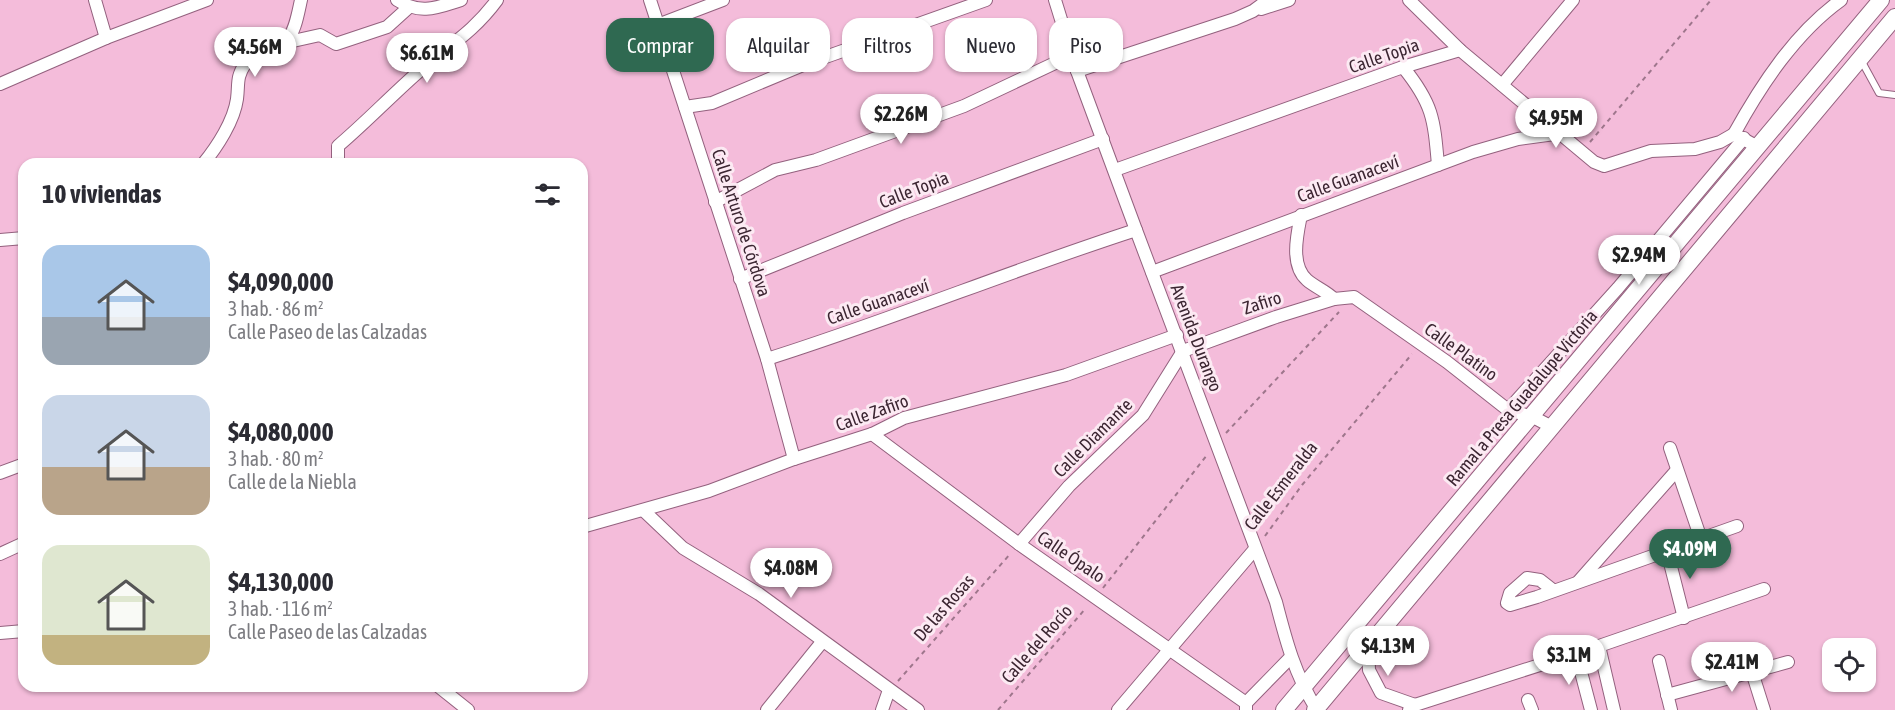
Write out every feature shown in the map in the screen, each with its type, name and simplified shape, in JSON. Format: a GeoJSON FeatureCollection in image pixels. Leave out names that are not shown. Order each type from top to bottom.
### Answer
{"type":"FeatureCollection","features":[{"type":"Feature","properties":{"kind":"main road","name":"Ramal a Presa Guadalupe Victoria"},"geometry":{"type":"LineString","coordinates":[[1284,710],[1533,417],[1745,140],[1881,0]]}},
{"type":"Feature","properties":{"kind":"main road"},"geometry":{"type":"LineString","coordinates":[[1316,710],[1895,17]]}},
{"type":"Feature","properties":{"kind":"street"},"geometry":{"type":"LineString","coordinates":[[95,0],[106,38]]}},
{"type":"Feature","properties":{"kind":"street"},"geometry":{"type":"LineString","coordinates":[[0,84],[106,38],[207,0]]}},
{"type":"Feature","properties":{"kind":"street"},"geometry":{"type":"LineString","coordinates":[[284,43],[291,35],[301,0]]}},
{"type":"Feature","properties":{"kind":"street"},"geometry":{"type":"LineString","coordinates":[[397,0],[408,8],[427,11],[460,0]]}},
{"type":"Feature","properties":{"kind":"street"},"geometry":{"type":"LineString","coordinates":[[338,158],[338,146],[375,115],[416,74],[480,23],[497,0]]}},
{"type":"Feature","properties":{"kind":"street","name":"Calle Arturo de Córdova"},"geometry":{"type":"LineString","coordinates":[[650,0],[658,18]]}},
{"type":"Feature","properties":{"kind":"street"},"geometry":{"type":"LineString","coordinates":[[676,18],[723,0]]}},
{"type":"Feature","properties":{"kind":"street"},"geometry":{"type":"LineString","coordinates":[[685,107],[712,103],[803,66],[986,0]]}},
{"type":"Feature","properties":{"kind":"street","name":"Avenida Durango"},"geometry":{"type":"LineString","coordinates":[[1054,0],[1060,18]]}},
{"type":"Feature","properties":{"kind":"street"},"geometry":{"type":"LineString","coordinates":[[1253,11],[1268,0]]}},
{"type":"Feature","properties":{"kind":"street"},"geometry":{"type":"LineString","coordinates":[[1123,55],[1289,0]]}},
{"type":"Feature","properties":{"kind":"street"},"geometry":{"type":"LineString","coordinates":[[1409,0],[1460,50],[1594,162],[1604,166],[1614,165],[1651,151],[1695,149],[1720,142],[1745,140]]}},
{"type":"Feature","properties":{"kind":"street"},"geometry":{"type":"LineString","coordinates":[[1502,85],[1573,0]]}},
{"type":"Feature","properties":{"kind":"street"},"geometry":{"type":"LineString","coordinates":[[1508,410],[1618,288],[1745,140],[1773,72],[1832,2]]}},
{"type":"Feature","properties":{"kind":"street"},"geometry":{"type":"LineString","coordinates":[[207,158],[227,125],[237,99],[237,80],[253,55],[284,43],[320,35],[336,44],[387,27],[408,8]]}},
{"type":"Feature","properties":{"kind":"street","name":"Calle Topia"},"geometry":{"type":"LineString","coordinates":[[1115,170],[1403,67],[1460,50]]}},
{"type":"Feature","properties":{"kind":"street"},"geometry":{"type":"LineString","coordinates":[[715,202],[775,170],[816,160],[964,106],[1049,66]]}},
{"type":"Feature","properties":{"kind":"street"},"geometry":{"type":"LineString","coordinates":[[1403,67],[1418,86],[1433,114],[1438,165]]}},
{"type":"Feature","properties":{"kind":"street","name":"Calle Arturo de Córdova"},"geometry":{"type":"LineString","coordinates":[[674,72],[767,359],[794,459]]}},
{"type":"Feature","properties":{"kind":"street","name":"Avenida Durango"},"geometry":{"type":"LineString","coordinates":[[1077,72],[1276,602],[1290,658],[1316,710]]}},
{"type":"Feature","properties":{"kind":"street","name":"Calle Guanaceví"},"geometry":{"type":"LineString","coordinates":[[1152,272],[1497,144],[1562,134]]}},
{"type":"Feature","properties":{"kind":"street","name":"Calle Topia"},"geometry":{"type":"LineString","coordinates":[[740,279],[903,213],[1104,139]]}},
{"type":"Feature","properties":{"kind":"street"},"geometry":{"type":"LineString","coordinates":[[1301,215],[1297,238],[1299,269],[1306,279],[1334,299]]}},
{"type":"Feature","properties":{"kind":"street","name":"Calle Guanaceví"},"geometry":{"type":"LineString","coordinates":[[767,359],[920,308],[983,282],[1136,230]]}},
{"type":"Feature","properties":{"kind":"street"},"geometry":{"type":"LineString","coordinates":[[0,240],[18,238]]}},
{"type":"Feature","properties":{"kind":"street","name":"Calle Platino"},"geometry":{"type":"LineString","coordinates":[[1354,297],[1447,362],[1508,410],[1533,417],[1552,427]]}},
{"type":"Feature","properties":{"kind":"street","name":"Zafiro"},"geometry":{"type":"LineString","coordinates":[[1183,351],[1230,332],[1334,299],[1354,297]]}},
{"type":"Feature","properties":{"kind":"street","name":"Calle Zafiro"},"geometry":{"type":"LineString","coordinates":[[588,525],[709,491],[794,459],[872,434],[904,418],[1066,375],[1177,336]]}},
{"type":"Feature","properties":{"kind":"street","name":"Calle Diamante"},"geometry":{"type":"LineString","coordinates":[[1019,544],[1069,486],[1143,415],[1183,351]]}},
{"type":"Feature","properties":{"kind":"street","name":"Calle Ópalo"},"geometry":{"type":"LineString","coordinates":[[872,434],[1019,544],[1097,596],[1246,706]]}},
{"type":"Feature","properties":{"kind":"street"},"geometry":{"type":"LineString","coordinates":[[1670,448],[1701,538]]}},
{"type":"Feature","properties":{"kind":"street"},"geometry":{"type":"LineString","coordinates":[[0,473],[18,466]]}},
{"type":"Feature","properties":{"kind":"street"},"geometry":{"type":"LineString","coordinates":[[1578,582],[1677,470]]}},
{"type":"Feature","properties":{"kind":"street"},"geometry":{"type":"LineString","coordinates":[[644,511],[683,548],[759,594],[918,710]]}},
{"type":"Feature","properties":{"kind":"street"},"geometry":{"type":"LineString","coordinates":[[1554,591],[1737,526]]}},
{"type":"Feature","properties":{"kind":"street"},"geometry":{"type":"LineString","coordinates":[[0,554],[18,546]]}},
{"type":"Feature","properties":{"kind":"street","name":"Calle Esmeralda"},"geometry":{"type":"LineString","coordinates":[[1118,710],[1255,549]]}},
{"type":"Feature","properties":{"kind":"street"},"geometry":{"type":"LineString","coordinates":[[1667,551],[1684,618]]}},
{"type":"Feature","properties":{"kind":"street"},"geometry":{"type":"LineString","coordinates":[[1368,645],[1369,670],[1381,693],[1412,707],[1684,618],[1764,589]]}},
{"type":"Feature","properties":{"kind":"street"},"geometry":{"type":"LineString","coordinates":[[0,633],[18,632]]}},
{"type":"Feature","properties":{"kind":"street"},"geometry":{"type":"LineString","coordinates":[[767,710],[822,642]]}},
{"type":"Feature","properties":{"kind":"street"},"geometry":{"type":"LineString","coordinates":[[1599,646],[1614,710]]}},
{"type":"Feature","properties":{"kind":"street"},"geometry":{"type":"LineString","coordinates":[[1576,653],[1591,710]]}},
{"type":"Feature","properties":{"kind":"street"},"geometry":{"type":"LineString","coordinates":[[1246,706],[1290,658]]}},
{"type":"Feature","properties":{"kind":"street"},"geometry":{"type":"LineString","coordinates":[[1659,661],[1671,710]]}},
{"type":"Feature","properties":{"kind":"street"},"geometry":{"type":"LineString","coordinates":[[1667,694],[1788,662]]}},
{"type":"Feature","properties":{"kind":"street"},"geometry":{"type":"LineString","coordinates":[[1752,672],[1764,710]]}},
{"type":"Feature","properties":{"kind":"street"},"geometry":{"type":"LineString","coordinates":[[882,710],[889,690]]}},
{"type":"Feature","properties":{"kind":"street"},"geometry":{"type":"LineString","coordinates":[[446,692],[468,710]]}},
{"type":"Feature","properties":{"kind":"lane"},"geometry":{"type":"LineString","coordinates":[[1860,59],[1879,93],[1895,95]]}},
{"type":"Feature","properties":{"kind":"path"},"geometry":{"type":"LineString","coordinates":[[1582,151],[1711,0]]}},
{"type":"Feature","properties":{"kind":"path","name":"Calle Esmeralda"},"geometry":{"type":"LineString","coordinates":[[1255,549],[1302,485],[1420,345]]}},
{"type":"Feature","properties":{"kind":"path","name":"De las Rosas"},"geometry":{"type":"LineString","coordinates":[[889,690],[1019,544]]}},
{"type":"Feature","properties":{"kind":"path","name":"Calle del Rocío"},"geometry":{"type":"LineString","coordinates":[[998,710],[1097,596]]}}]}
